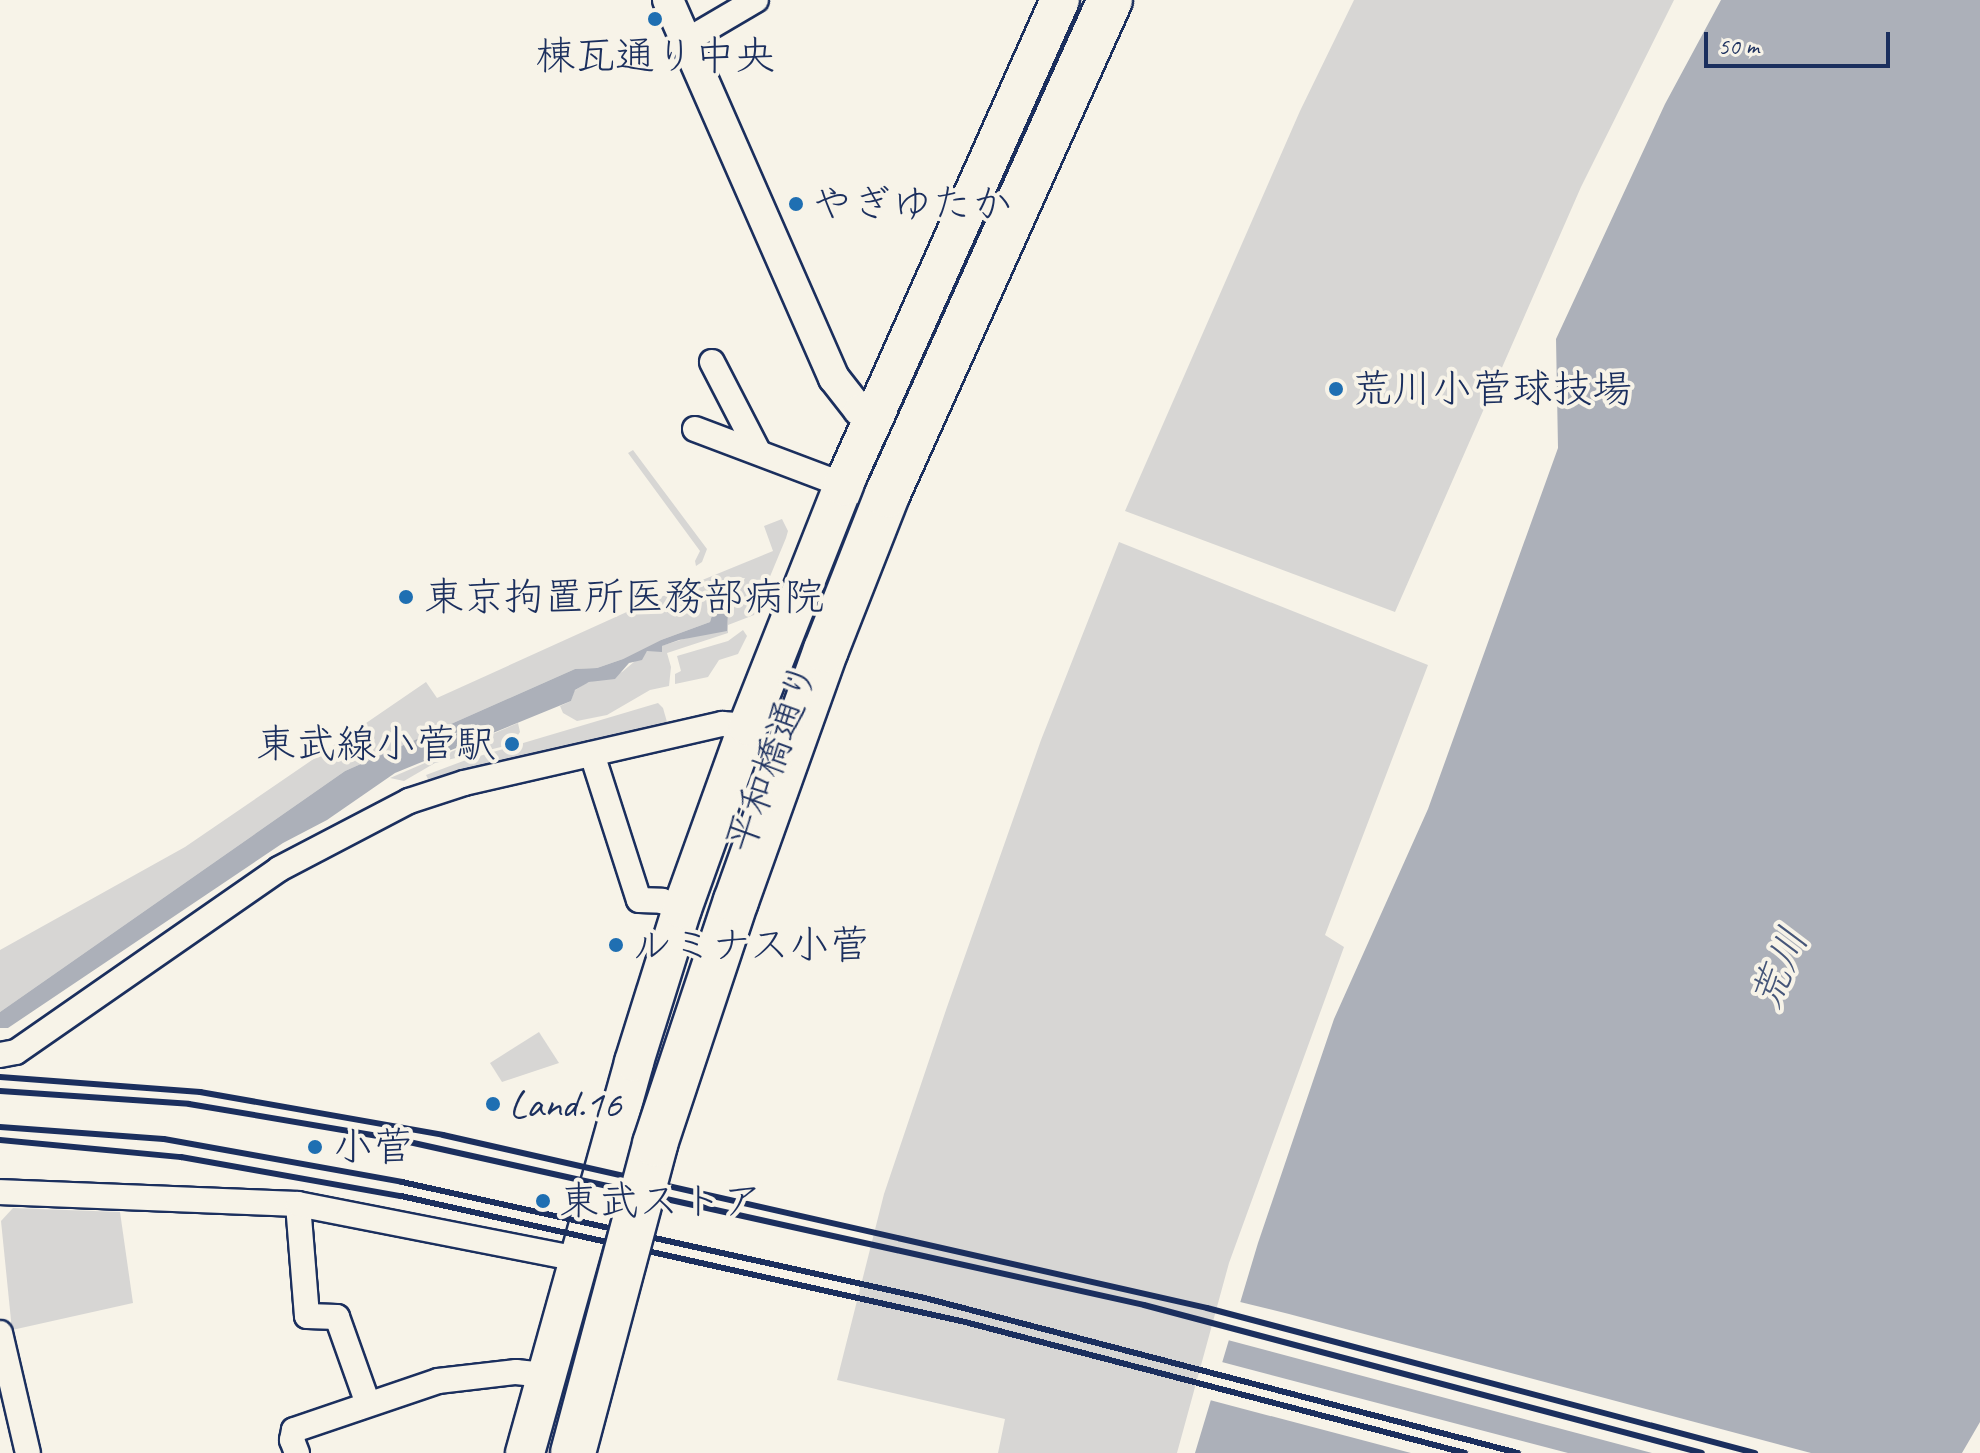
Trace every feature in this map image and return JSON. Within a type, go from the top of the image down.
[{"type":"highway","points":[[542,1453],[627,1132],[774,704],[869,464],[1077,0]]},
{"type":"highway","points":[[573,1453],[655,1144],[736,901],[826,650],[887,495],[1110,0]]},
{"type":"main road","name":"平和橋通り","points":[[525,1453],[610,1142],[682,909],[748,726],[886,425],[1060,0]]},
{"type":"main road","name":"平和橋通り","points":[[886,425],[1095,0]]},
{"type":"main road","name":"平和橋通り","points":[[559,1453],[636,1166],[686,1000],[787,713],[857,490]]},
{"type":"street","points":[[668,0],[834,378],[848,400],[886,425]]},
{"type":"street","points":[[686,41],[756,0]]},
{"type":"street","points":[[712,362],[758,451]]},
{"type":"street","points":[[695,429],[857,490]]},
{"type":"street","points":[[0,1055],[16,1052],[279,869],[346,831],[432,793],[722,724],[748,726]]},
{"type":"street","points":[[592,754],[639,900],[662,901],[682,909]]},
{"type":"street","points":[[0,1192],[298,1204],[578,1259]]},
{"type":"street","points":[[298,1204],[307,1316],[337,1317],[368,1404]]},
{"type":"street","points":[[0,1333],[28,1453]]},
{"type":"street","points":[[297,1453],[292,1440],[294,1430],[438,1381],[516,1372],[547,1375]]},
{"type":"shaded area","name":"荒川小菅球技場","points":[[1354,0],[1674,0],[1581,187],[1395,612],[1125,511],[1300,111]]},
{"type":"shaded area","points":[[633,450],[707,549],[702,562],[696,566],[700,551],[628,453]]},
{"type":"shaded area","points":[[782,519],[788,531],[786,538],[754,615],[728,625],[728,633],[667,653],[671,667],[669,686],[650,690],[607,715],[577,721],[563,713],[560,706],[571,701],[574,691],[586,683],[622,672],[647,651],[662,651],[661,646],[726,626],[728,610],[744,596],[738,591],[732,588],[713,612],[710,622],[661,640],[623,659],[597,668],[575,669],[345,771],[0,1012],[0,950],[185,847],[426,682],[437,698],[651,601],[773,551],[764,526]]},
{"type":"shaded area","points":[[1119,542],[1428,665],[1325,935],[1344,947],[1229,1263],[1177,1453],[998,1453],[1005,1419],[837,1380],[884,1194],[1041,740]]},
{"type":"shaded area","points":[[743,630],[747,636],[738,654],[719,660],[708,677],[675,684],[675,674],[681,671],[677,656],[728,641]]},
{"type":"shaded area","points":[[658,703],[667,722],[664,725],[428,779],[426,775],[466,760]]},
{"type":"shaded area","points":[[518,723],[520,732],[516,738],[501,747],[435,763],[404,781],[390,778]]},
{"type":"shaded area","points":[[539,1032],[559,1063],[502,1082],[490,1063]]},
{"type":"shaded area","points":[[13,1208],[120,1212],[133,1303],[12,1330],[1,1221]]},
{"type":"water","name":"荒川","points":[[1721,0],[1980,0],[1980,1422],[1962,1453],[1195,1453],[1258,1243],[1334,1019],[1428,809],[1558,448],[1556,339],[1665,104]]},
{"type":"water","points":[[737,585],[744,596],[728,610],[727,631],[679,640],[662,646],[662,652],[647,651],[642,660],[629,663],[615,679],[589,682],[575,690],[571,701],[395,773],[327,820],[283,843],[8,1028],[0,1028],[0,1012],[345,771],[575,669],[597,668],[623,659],[661,640],[710,622],[713,612]]},
{"type":"pier","points":[[1236,1301],[1811,1453],[1652,1453],[1224,1339]]},
{"type":"pier","points":[[1218,1361],[1568,1453],[1411,1453],[1206,1399]]},
{"type":"railway","points":[[0,1077],[200,1092],[443,1135],[1207,1308],[1755,1453]]},
{"type":"railway","points":[[0,1091],[189,1104],[391,1138],[1144,1305],[1702,1453]]},
{"type":"railway","points":[[0,1127],[164,1139],[402,1182],[925,1298],[1518,1453]]},
{"type":"railway","points":[[0,1140],[181,1157],[401,1196],[965,1322],[1465,1453]]},
{"type":"place","name":"棟瓦通り中央","points":[[655,19]]},
{"type":"place","name":"やぎゆたか","points":[[796,204]]},
{"type":"place","name":"荒川小菅球技場","points":[[1336,389]]},
{"type":"place","name":"東京拘置所医務部病院","points":[[406,597]]},
{"type":"place","name":"東武線小菅駅","points":[[512,744]]},
{"type":"place","name":"ルミナス小菅","points":[[616,945]]},
{"type":"place","name":"Land.16","points":[[493,1104]]},
{"type":"place","name":"小菅","points":[[315,1147]]},
{"type":"place","name":"東武ストア","points":[[543,1201]]}]
